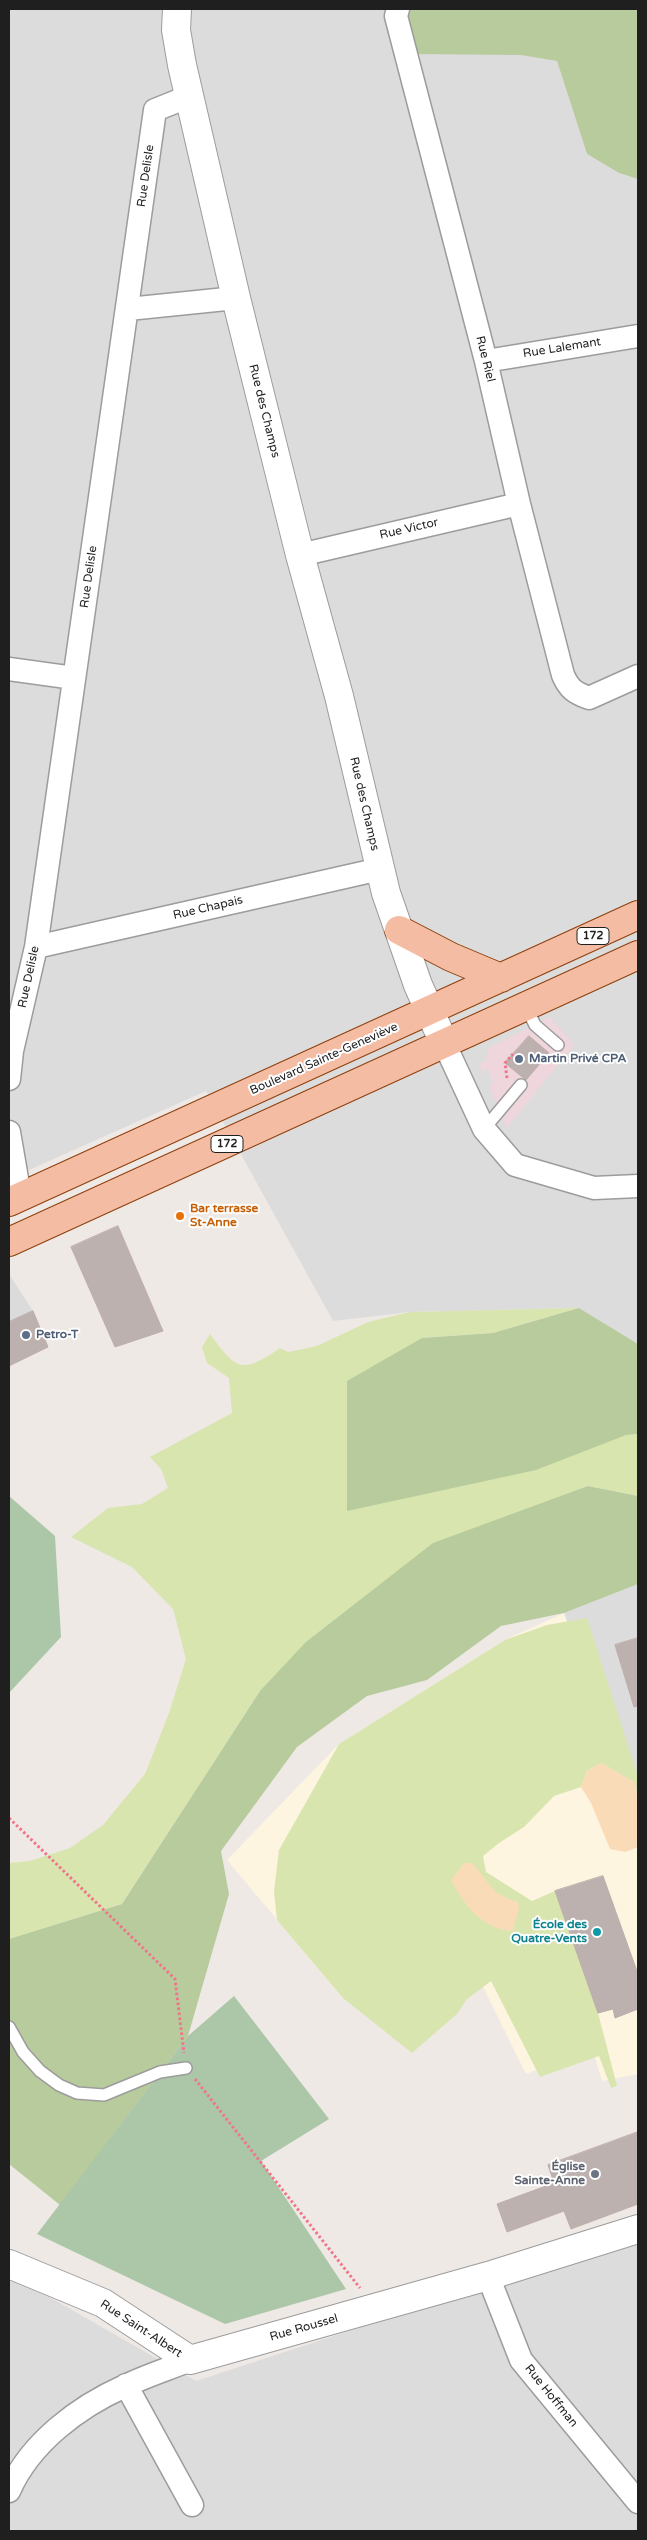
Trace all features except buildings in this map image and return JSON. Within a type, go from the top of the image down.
[{"type":"main road","name":"Boulevard Sainte-Geneviève","points":[[14,1199],[638,915]]},
{"type":"main road","points":[[399,930],[446,955],[501,978]]},
{"type":"main road","name":"172","points":[[9,1242],[445,1045],[638,955]]},
{"type":"street","name":"Rue des Champs","points":[[177,9],[176,30],[190,96],[236,298],[300,555],[339,696],[380,869],[399,930],[429,1011],[484,1128],[515,1165],[594,1188],[638,1186]]},
{"type":"street","name":"Rue Riel","points":[[394,11],[486,361],[519,504],[563,675],[568,687],[575,693],[589,698],[638,676]]},
{"type":"street","name":"Rue Delisle","points":[[9,1079],[12,1051],[36,947],[155,110],[190,96]]},
{"type":"street","points":[[128,309],[236,298]]},
{"type":"street","name":"Rue Lalemant","points":[[486,361],[638,336]]},
{"type":"street","name":"Rue Victor","points":[[300,555],[519,504]]},
{"type":"street","points":[[9,668],[74,678]]},
{"type":"street","name":"Rue Chapais","points":[[36,947],[380,869]]},
{"type":"street","points":[[9,1132],[14,1199]]},
{"type":"street","name":"Rue Roussel","points":[[9,2491],[18,2469],[49,2436],[96,2400],[126,2385],[190,2360],[488,2276],[638,2229]]},
{"type":"street","name":"Rue Saint-Albert","points":[[9,2264],[103,2302],[190,2360]]},
{"type":"street","name":"Rue Hoffman","points":[[488,2276],[521,2360],[638,2502]]},
{"type":"street","points":[[126,2385],[192,2505]]},
{"type":"lane","points":[[526,1007],[535,1024],[558,1045]]},
{"type":"lane","points":[[484,1128],[521,1085]]},
{"type":"lane","points":[[9,2027],[23,2052],[40,2072],[59,2085],[77,2093],[104,2094],[160,2072],[186,2068]]},
{"type":"path","points":[[508,1080],[505,1074],[505,1063],[513,1054]]},
{"type":"path","points":[[9,1818],[175,1979],[186,2068],[375,2308]]},
{"type":"shaded area","points":[[9,9],[401,9],[520,55],[557,61],[587,154],[619,173],[638,179],[638,1344],[579,1308],[410,1312],[333,1321],[206,1091],[9,1179]]},
{"type":"shaded area","points":[[550,1017],[574,1045],[507,1128],[489,1086],[493,1083],[488,1069],[482,1072],[480,1063],[485,1062],[488,1050],[492,1046]]},
{"type":"shaded area","points":[[9,1274],[33,1311],[9,1323]]},
{"type":"shaded area","points":[[638,1584],[638,1835],[564,1613]]},
{"type":"shaded area","points":[[564,1613],[638,1835],[638,2074],[602,2081],[592,2048],[526,2074],[447,1914],[343,1998],[227,1860],[339,1744],[505,1640]]},
{"type":"shaded area","points":[[638,2232],[638,2531],[9,2531],[9,2274],[196,2381],[511,2278]]},
{"type":"green space","points":[[401,9],[638,9],[638,179],[619,173],[587,154],[557,61],[520,55],[408,54]]},
{"type":"green space","points":[[579,1308],[493,1333],[422,1338],[626,1435],[638,1434],[638,1496],[588,1486],[260,1691],[122,1904],[9,1939],[9,1863],[30,1861],[70,1848],[103,1825],[145,1774],[169,1713],[186,1659],[173,1609],[132,1567],[71,1537],[108,1508],[142,1504],[168,1488],[161,1469],[150,1457],[232,1413],[229,1378],[207,1363],[202,1347],[210,1334],[234,1362],[248,1365],[257,1362],[280,1348],[288,1352],[317,1346],[368,1322],[410,1312]]},
{"type":"green space","points":[[579,1308],[638,1344],[638,1434],[626,1435],[536,1470],[347,1511],[347,1381],[422,1338],[493,1333]]},
{"type":"green space","points":[[588,1486],[638,1496],[638,1584],[564,1613],[501,1626],[427,1680],[367,1696],[297,1747],[221,1851],[229,1894],[188,2036],[60,2205],[9,2164],[9,1939],[122,1904],[260,1691],[306,1642],[433,1543]]},
{"type":"green space","points":[[9,1496],[55,1536],[61,1637],[9,1693]]},
{"type":"green space","points":[[587,1618],[638,1777],[638,1797],[634,1782],[601,1763],[587,1771],[581,1787],[554,1796],[524,1827],[483,1856],[486,1872],[532,1901],[555,1891],[598,2013],[617,2086],[611,2088],[599,2056],[540,2077],[491,1981],[466,2000],[458,2013],[412,2053],[343,1998],[277,1920],[274,1891],[279,1850],[339,1744],[505,1640],[547,1625]]},
{"type":"green space","points":[[234,1996],[329,2119],[261,2161],[346,2289],[225,2324],[37,2234],[188,2036]]},
{"type":"sand","points":[[601,1763],[634,1782],[638,1797],[638,1847],[625,1852],[610,1849],[591,1803],[581,1787],[587,1771]]},
{"type":"sand","points":[[464,1863],[472,1863],[502,1896],[517,1901],[519,1907],[513,1931],[502,1930],[483,1921],[462,1898],[451,1880]]},
{"type":"place","name":"Martin Privé CPA","points":[[519,1059]]},
{"type":"place","name":"Bar terrasse St-Anne","points":[[180,1216]]},
{"type":"place","name":"Petro-T","points":[[26,1335]]},
{"type":"place","name":"École des Quatre-Vents","points":[[597,1932]]},
{"type":"place","name":"Église Sainte-Anne","points":[[595,2174]]}]
